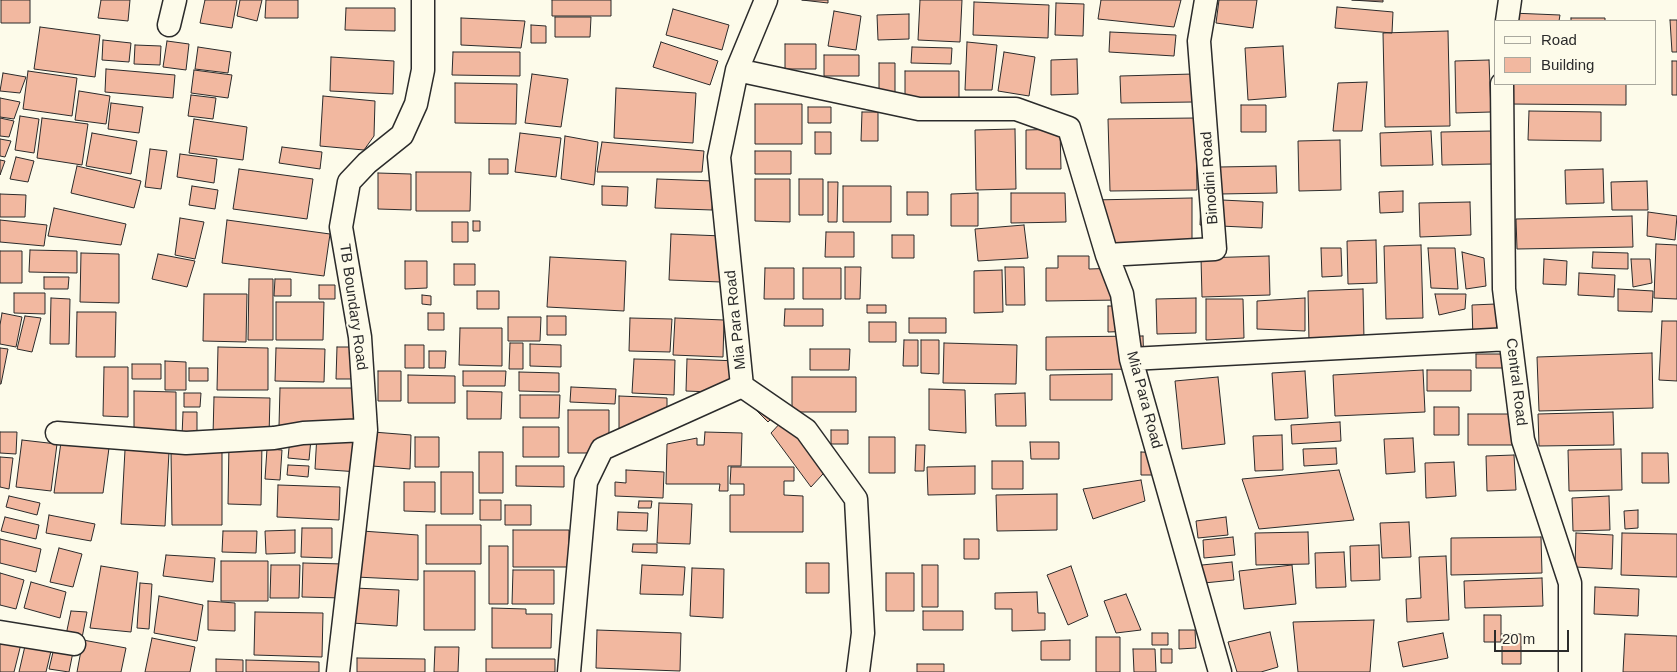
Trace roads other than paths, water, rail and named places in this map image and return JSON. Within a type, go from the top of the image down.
[{"type":"street","points":[[169,25],[175,0]]},
{"type":"street","name":"TB Boundary Road","points":[[338,672],[366,430],[360,338],[341,227],[348,182],[366,163],[402,135],[416,104],[423,70],[423,0]]},
{"type":"street","name":"Mia Para Road","points":[[569,672],[586,482],[602,449],[742,386],[719,157],[737,70],[766,0]]},
{"type":"street","name":"Binodini Road","points":[[1107,255],[1216,248],[1199,41],[1206,0]]},
{"type":"street","points":[[1507,20],[1510,0]]},
{"type":"street","name":"Mia Para Road","points":[[737,70],[919,109],[1016,110],[1069,128],[1107,255],[1122,294],[1131,359],[1220,672]]},
{"type":"street","name":"Central Road","points":[[1502,85],[1504,289],[1523,440],[1570,583],[1570,672]]},
{"type":"street","points":[[1131,359],[1510,339]]},
{"type":"street","points":[[742,386],[806,430],[856,499],[863,633],[858,672]]},
{"type":"street","points":[[57,433],[186,443],[274,438],[303,433],[366,430]]},
{"type":"street","points":[[0,632],[74,644]]}]
